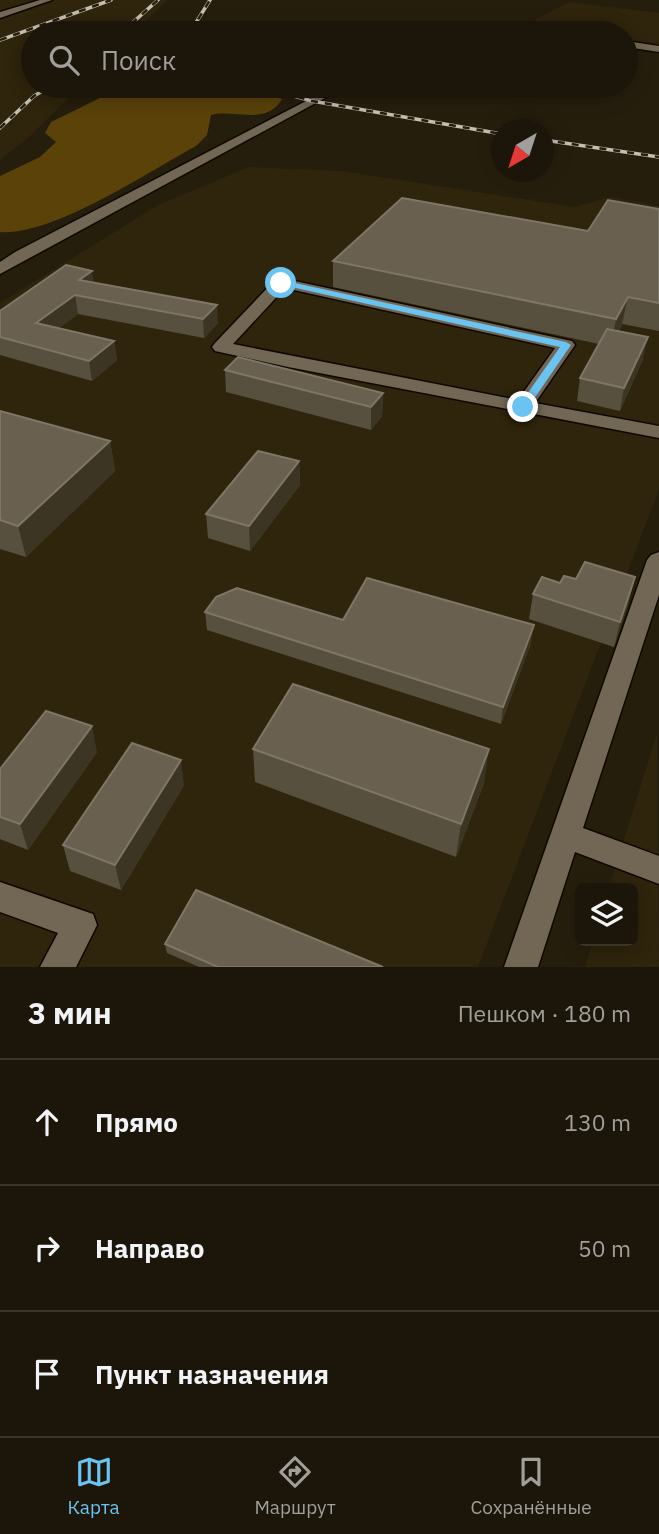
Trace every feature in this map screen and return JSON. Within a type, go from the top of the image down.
[{"type":"street","points":[[0,15],[48,0]]},
{"type":"street","points":[[638,46],[659,49]]},
{"type":"street","points":[[0,269],[20,255],[308,98]]},
{"type":"street","points":[[523,407],[566,345],[281,283],[221,347],[301,365],[523,407],[659,432]]},
{"type":"street","points":[[521,967],[651,610],[659,560]]},
{"type":"street","points":[[568,835],[659,870]]},
{"type":"street","points":[[0,897],[81,925],[57,967]]},
{"type":"shaded area","points":[[0,0],[167,0],[146,21],[21,21],[21,98],[69,98],[30,136],[0,160]]},
{"type":"shaded area","points":[[569,2],[659,13],[659,46],[638,43],[638,21],[533,21]]},
{"type":"shaded area","points":[[100,98],[282,99],[268,112],[211,115],[207,135],[196,146],[127,186],[46,224],[22,231],[0,232],[0,176],[40,157],[56,142],[45,133],[51,122]]},
{"type":"shaded area","points":[[249,167],[342,171],[575,207],[610,197],[659,206],[659,489],[478,967],[0,967],[0,303],[158,205]]},
{"type":"shaded area","points":[[657,733],[659,967],[585,967],[591,946],[638,946],[638,883],[611,883]]},
{"type":"building","points":[[402,198],[588,231],[608,200],[659,209],[659,303],[628,297],[616,319],[333,261]]},
{"type":"building","points":[[66,265],[92,271],[79,280],[217,305],[203,319],[75,295],[36,323],[114,341],[89,361],[0,337],[0,311]]},
{"type":"building","points":[[607,329],[648,337],[624,388],[580,378]]},
{"type":"building","points":[[238,357],[383,393],[371,407],[225,370]]},
{"type":"building","points":[[0,411],[110,441],[18,526],[0,520]]},
{"type":"building","points":[[258,451],[299,461],[249,526],[206,514]]},
{"type":"building","points":[[585,562],[635,577],[620,622],[533,594],[542,577],[560,583],[564,576],[576,579]]},
{"type":"building","points":[[367,578],[534,625],[503,707],[205,612],[216,597],[237,588],[343,620]]},
{"type":"building","points":[[293,684],[489,749],[461,824],[253,749]]},
{"type":"building","points":[[46,711],[92,726],[20,824],[0,817],[0,769]]},
{"type":"building","points":[[132,743],[181,760],[115,865],[63,845]]},
{"type":"building","points":[[196,890],[383,967],[218,967],[165,944]]},
{"type":"railway","points":[[53,21],[111,0]]},
{"type":"railway","points":[[134,21],[158,0]]},
{"type":"railway","points":[[197,21],[210,0]]},
{"type":"railway","points":[[0,40],[21,32]]},
{"type":"railway","points":[[0,128],[32,98]]},
{"type":"railway","points":[[301,98],[491,132]]},
{"type":"railway","points":[[554,141],[659,157]]},
{"type":"route","points":[[281,283],[566,345],[523,407]]}]
